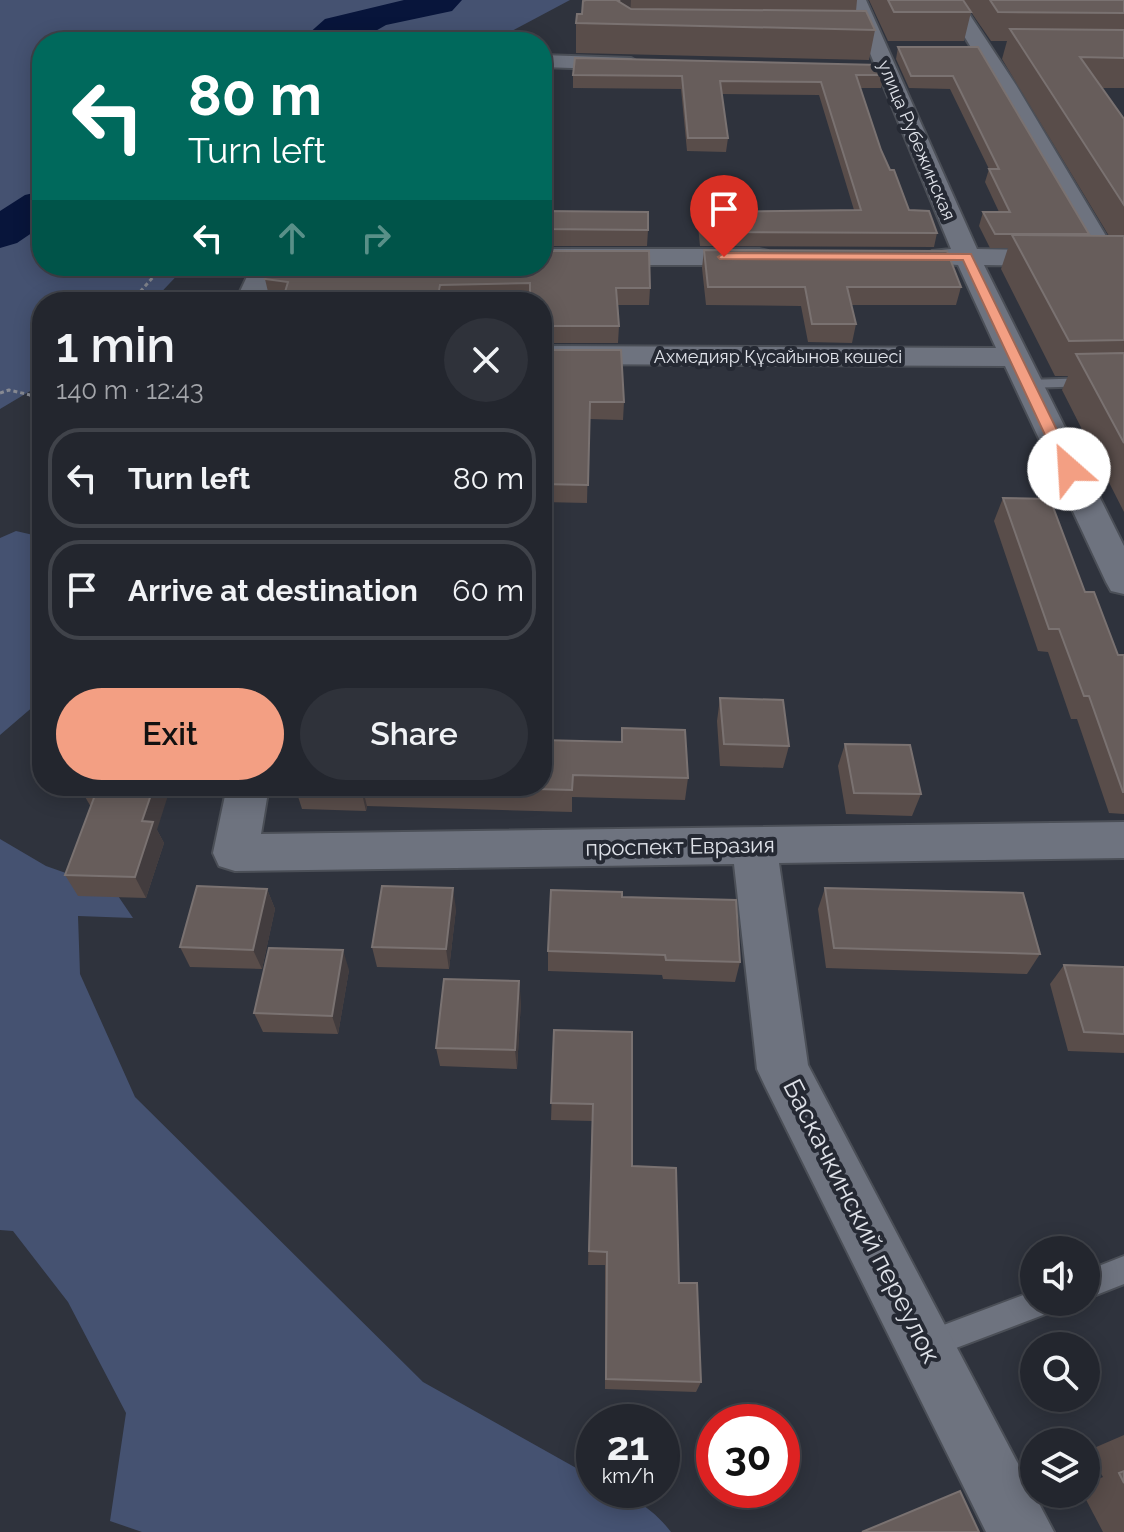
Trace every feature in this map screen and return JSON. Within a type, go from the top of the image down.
[{"type":"street","name":"улица Рубежинская","points":[[857,0],[967,257],[1124,582]]},
{"type":"street","points":[[951,0],[1115,258]]},
{"type":"street","points":[[552,61],[637,64],[630,41]]},
{"type":"street","points":[[953,51],[1014,51]]},
{"type":"street","points":[[552,257],[778,257]]},
{"type":"street","points":[[920,257],[1115,258]]},
{"type":"street","name":"Ахмедияр Құсайынов көшесі","points":[[552,355],[1014,357]]},
{"type":"street","name":"проспект Евразия","points":[[246,796],[235,853],[1124,840]]},
{"type":"street","name":"Баскачкинский переулок","points":[[754,845],[783,1069],[1021,1532]]},
{"type":"lane","points":[[1027,384],[1124,381]]},
{"type":"lane","points":[[1100,1279],[1124,1270]]},
{"type":"lane","points":[[927,1345],[1020,1310]]},
{"type":"path","points":[[140,292],[154,276]]},
{"type":"path","points":[[0,391],[32,396]]},
{"type":"shaded area","points":[[0,0],[570,0],[510,32],[32,32],[32,276],[177,276],[161,292],[32,292],[32,390],[0,409]]},
{"type":"shaded area","points":[[16,531],[32,535],[32,708],[0,735],[0,538]]},
{"type":"shaded area","points":[[0,839],[46,866],[114,890],[133,918],[78,916],[80,974],[135,1097],[423,1382],[576,1468],[576,1508],[646,1508],[671,1532],[142,1532],[110,1521],[126,1413],[68,1302],[13,1231],[0,1230]]},
{"type":"building","points":[[620,0],[631,9],[866,11],[875,30],[576,23],[577,14],[582,14],[583,1]]},
{"type":"building","points":[[888,0],[963,0],[971,12],[894,12]]},
{"type":"building","points":[[990,0],[1124,0],[1124,13],[998,12]]},
{"type":"building","points":[[1010,29],[1124,30],[1124,58],[1080,57],[1124,119],[1124,205]]},
{"type":"building","points":[[898,47],[978,47],[1089,234],[995,234],[983,212],[1010,212],[989,169],[999,169],[953,76],[911,76]]},
{"type":"building","points":[[575,58],[880,65],[884,75],[856,75],[881,150],[890,170],[894,170],[909,210],[929,211],[937,233],[701,232],[699,212],[861,210],[821,82],[720,81],[728,138],[688,138],[682,76],[573,75]]},
{"type":"building","points":[[552,211],[648,212],[648,230],[552,229]]},
{"type":"building","points":[[1012,235],[1124,236],[1124,340],[1069,341]]},
{"type":"building","points":[[704,250],[947,251],[961,287],[847,287],[856,324],[812,324],[805,287],[708,287]]},
{"type":"building","points":[[552,251],[649,251],[650,288],[616,288],[619,326],[552,326],[552,292],[530,292],[530,283],[440,285],[439,292],[285,292],[288,282],[265,279],[266,276],[552,276]]},
{"type":"building","points":[[552,350],[621,350],[624,402],[590,402],[588,485],[552,484]]},
{"type":"building","points":[[1124,353],[1124,443],[1076,354]]},
{"type":"building","points":[[1003,498],[1050,499],[1085,592],[1094,592],[1118,655],[1124,655],[1124,792],[1089,696],[1084,696],[1059,629],[1049,629]]},
{"type":"building","points":[[720,698],[783,700],[789,746],[724,744]]},
{"type":"building","points":[[622,728],[685,730],[688,778],[573,775],[572,790],[552,789],[552,740],[622,742]]},
{"type":"building","points":[[845,744],[910,745],[921,794],[854,793]]},
{"type":"building","points":[[95,796],[151,796],[142,821],[153,822],[135,877],[65,875]]},
{"type":"building","points":[[197,886],[267,889],[253,950],[180,947]]},
{"type":"building","points":[[382,886],[453,888],[446,949],[372,947]]},
{"type":"building","points":[[825,888],[1023,893],[1040,954],[834,948]]},
{"type":"building","points":[[551,890],[622,892],[622,897],[736,900],[740,962],[666,960],[665,955],[548,951]]},
{"type":"building","points":[[269,948],[343,950],[332,1016],[254,1013]]},
{"type":"building","points":[[1064,965],[1124,967],[1124,1034],[1084,1032]]},
{"type":"building","points":[[444,979],[519,981],[515,1050],[436,1048]]},
{"type":"building","points":[[554,1030],[632,1032],[632,1166],[676,1168],[679,1283],[697,1283],[701,1382],[606,1379],[607,1252],[589,1251],[593,1104],[551,1103]]},
{"type":"building","points":[[960,1491],[979,1532],[862,1532]]},
{"type":"waterway","points":[[330,32],[338,27],[359,25],[375,16],[440,4],[444,0]]},
{"type":"waterway","points":[[0,233],[32,212]]},
{"type":"route","points":[[724,257],[967,257],[1069,469]]}]
